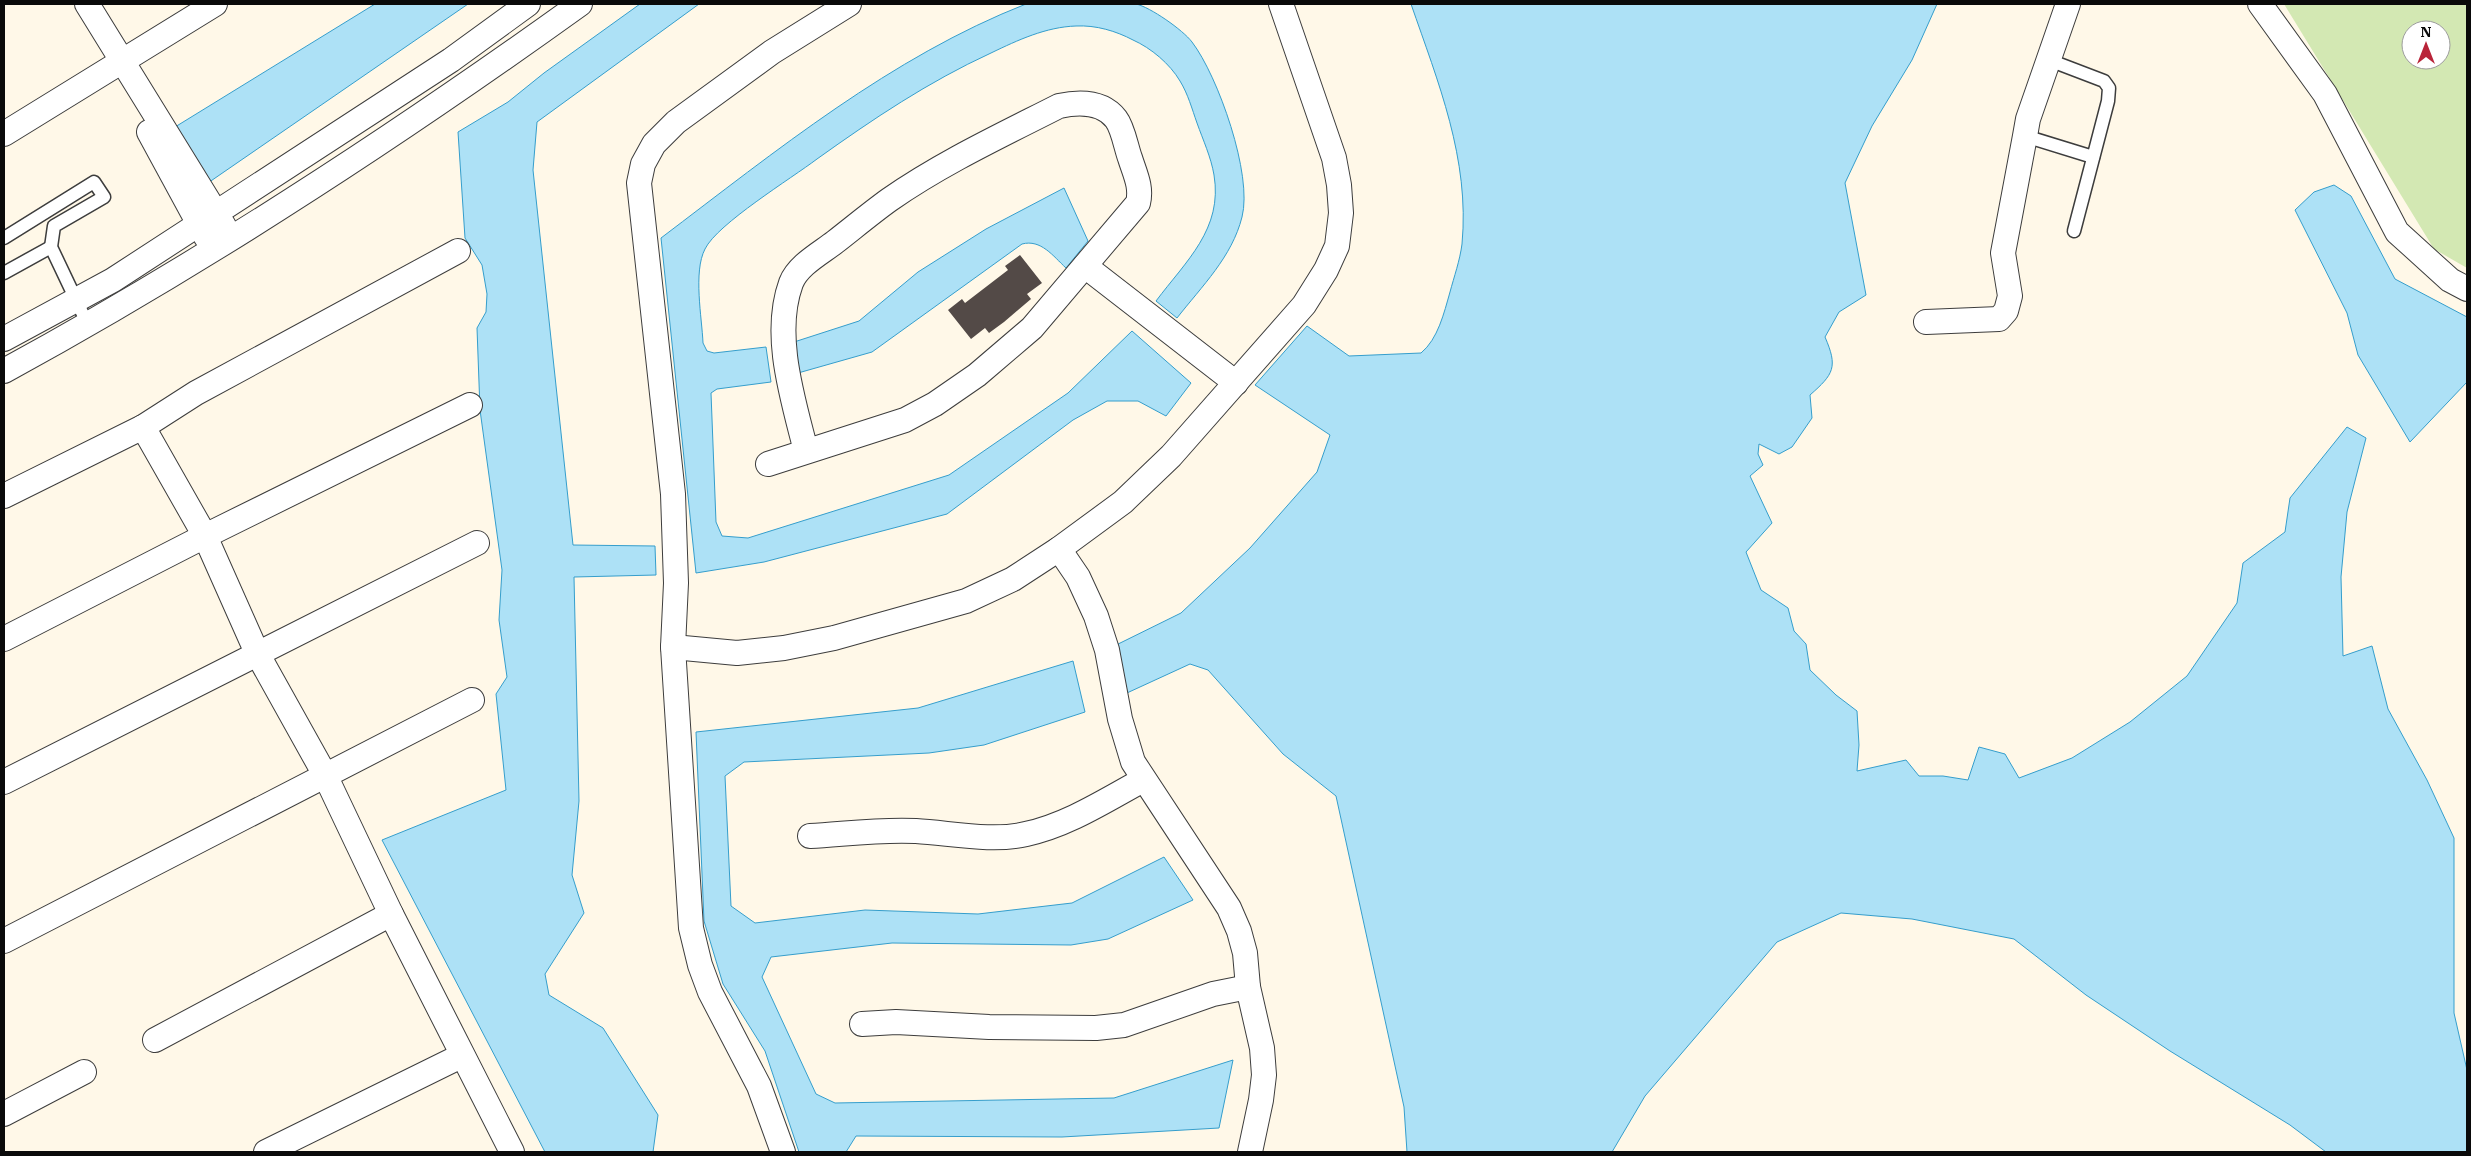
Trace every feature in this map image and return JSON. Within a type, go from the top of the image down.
[{"type":"street","points":[[87,4],[116,66],[159,148],[208,218],[222,245]]},
{"type":"street","points":[[4,134],[215,4]]},
{"type":"street","points":[[4,339],[113,280],[451,60],[528,4]]},
{"type":"street","points":[[4,371],[88,325],[222,245],[464,87],[580,4]]},
{"type":"street","points":[[783,1152],[759,1086],[710,992],[700,965],[691,928],[673,647],[676,583],[673,494],[639,184],[643,164],[654,144],[676,122],[772,52],[849,4]]},
{"type":"street","points":[[673,647],[737,653],[784,648],[834,638],[966,601],[1013,579],[1059,549],[1123,502],[1171,456],[1304,305],[1326,270],[1337,246],[1341,213],[1339,185],[1334,158],[1281,4]]},
{"type":"street","points":[[1926,322],[1999,319],[2006,311],[2010,296],[2003,253],[2028,119],[2068,4]]},
{"type":"street","points":[[2260,4],[2325,94],[2398,232],[2450,280],[2467,289]]},
{"type":"street","points":[[768,464],[905,420],[935,404],[977,375],[1020,339],[1130,215],[1138,203],[1140,193],[1116,119],[1103,109],[1090,103],[1075,102],[1059,106],[954,160],[890,199],[804,266],[792,280],[788,293],[784,339],[788,377],[806,451]]},
{"type":"street","points":[[4,496],[143,427],[196,393],[458,251]]},
{"type":"street","points":[[1085,266],[1236,383]]},
{"type":"street","points":[[4,639],[205,536],[470,405]]},
{"type":"street","points":[[143,427],[205,536],[257,653],[325,775],[390,914],[461,1056],[512,1152]]},
{"type":"street","points":[[4,782],[477,543]]},
{"type":"street","points":[[1059,549],[1078,577],[1096,616],[1107,650],[1120,719],[1133,762],[1143,780],[1229,908],[1239,932],[1245,953],[1248,987],[1262,1048],[1264,1075],[1250,1152]]},
{"type":"street","points":[[4,941],[472,700]]},
{"type":"street","points":[[810,836],[914,831],[996,836],[1025,835],[1050,828],[1072,818],[1143,780]]},
{"type":"street","points":[[155,1040],[390,914]]},
{"type":"street","points":[[862,1024],[896,1022],[990,1027],[1105,1027],[1124,1025],[1213,994],[1248,987]]},
{"type":"street","points":[[266,1152],[461,1056]]},
{"type":"street","points":[[4,1114],[84,1072]]},
{"type":"lane","points":[[2049,60],[2104,80],[2109,88],[2108,101],[2074,231]]},
{"type":"lane","points":[[2025,136],[2094,157]]},
{"type":"lane","points":[[4,238],[94,182],[104,197],[54,226],[51,247],[78,300],[88,325]]},
{"type":"lane","points":[[4,273],[51,247]]},
{"type":"green space","points":[[2284,4],[2467,4],[2467,268],[2434,249]]},
{"type":"water","points":[[375,4],[468,4],[205,185],[175,127]]},
{"type":"water","points":[[640,4],[699,4],[537,122],[533,170],[573,545],[655,546],[656,575],[574,577],[579,801],[572,875],[584,913],[545,974],[549,995],[603,1028],[658,1115],[653,1152],[545,1152],[382,840],[506,790],[496,694],[507,677],[499,620],[502,570],[480,410],[477,328],[486,312],[487,294],[482,265],[465,238],[458,132],[508,102],[544,73]]},
{"type":"water","points":[[1026,4],[1136,4],[1166,20],[1192,42],[1202,58],[1222,101],[1238,152],[1242,177],[1244,199],[1242,217],[1224,258],[1177,318],[1156,301],[1190,258],[1208,228],[1213,212],[1215,194],[1214,175],[1183,86],[1165,63],[1140,43],[1106,29],[1083,26],[1065,27],[1032,35],[1011,43],[945,76],[859,130],[756,202],[724,227],[705,249],[699,270],[703,343],[707,351],[714,353],[766,347],[771,382],[717,389],[711,393],[716,522],[722,536],[748,538],[949,475],[1068,393],[1132,331],[1191,383],[1166,416],[1138,401],[1107,401],[1073,420],[947,514],[764,562],[696,573],[661,238],[791,140],[882,78],[976,26]]},
{"type":"water","points":[[1411,4],[1937,4],[1912,60],[1872,126],[1845,183],[1866,295],[1839,312],[1825,337],[1832,356],[1832,363],[1829,375],[1810,395],[1812,418],[1792,447],[1779,454],[1759,444],[1758,454],[1763,465],[1750,476],[1772,523],[1746,552],[1761,590],[1788,608],[1794,631],[1806,644],[1810,670],[1836,695],[1857,711],[1859,745],[1857,771],[1906,760],[1919,776],[1943,776],[1968,780],[1979,747],[2005,754],[2019,778],[2072,758],[2130,722],[2187,676],[2237,603],[2243,563],[2285,532],[2290,498],[2347,427],[2366,438],[2347,512],[2341,577],[2343,656],[2372,646],[2388,709],[2427,780],[2454,838],[2454,1013],[2467,1070],[2467,1152],[2326,1152],[2290,1125],[2170,1051],[2086,995],[2014,939],[1912,919],[1841,913],[1777,942],[1645,1096],[1612,1152],[1407,1152],[1404,1107],[1336,796],[1283,754],[1208,670],[1190,664],[1116,698],[1108,649],[1181,613],[1250,548],[1317,472],[1330,435],[1255,385],[1307,326],[1349,356],[1421,353],[1432,341],[1440,325],[1462,244],[1463,212],[1461,182],[1450,121]]},
{"type":"water","points":[[2334,185],[2351,196],[2395,279],[2467,317],[2467,382],[2410,442],[2358,355],[2347,313],[2295,210],[2314,192]]},
{"type":"water","points":[[1064,188],[1088,241],[1066,268],[1041,246],[1029,243],[1022,244],[872,352],[798,373],[794,342],[859,321],[918,272],[986,229]]},
{"type":"water","points":[[1073,661],[1085,712],[984,745],[929,753],[744,762],[725,776],[731,906],[755,923],[865,910],[978,914],[1072,903],[1164,857],[1193,900],[1108,939],[1071,945],[892,943],[771,957],[762,977],[816,1094],[835,1103],[1114,1098],[1233,1060],[1219,1128],[1062,1137],[856,1136],[846,1152],[799,1152],[765,1051],[723,984],[704,921],[696,732],[918,708]]},
{"type":"building","points":[[1020,255],[1042,283],[1027,294],[1031,299],[1004,322],[989,333],[985,328],[971,339],[948,310],[962,299],[965,303],[1008,270],[1005,266]]}]
